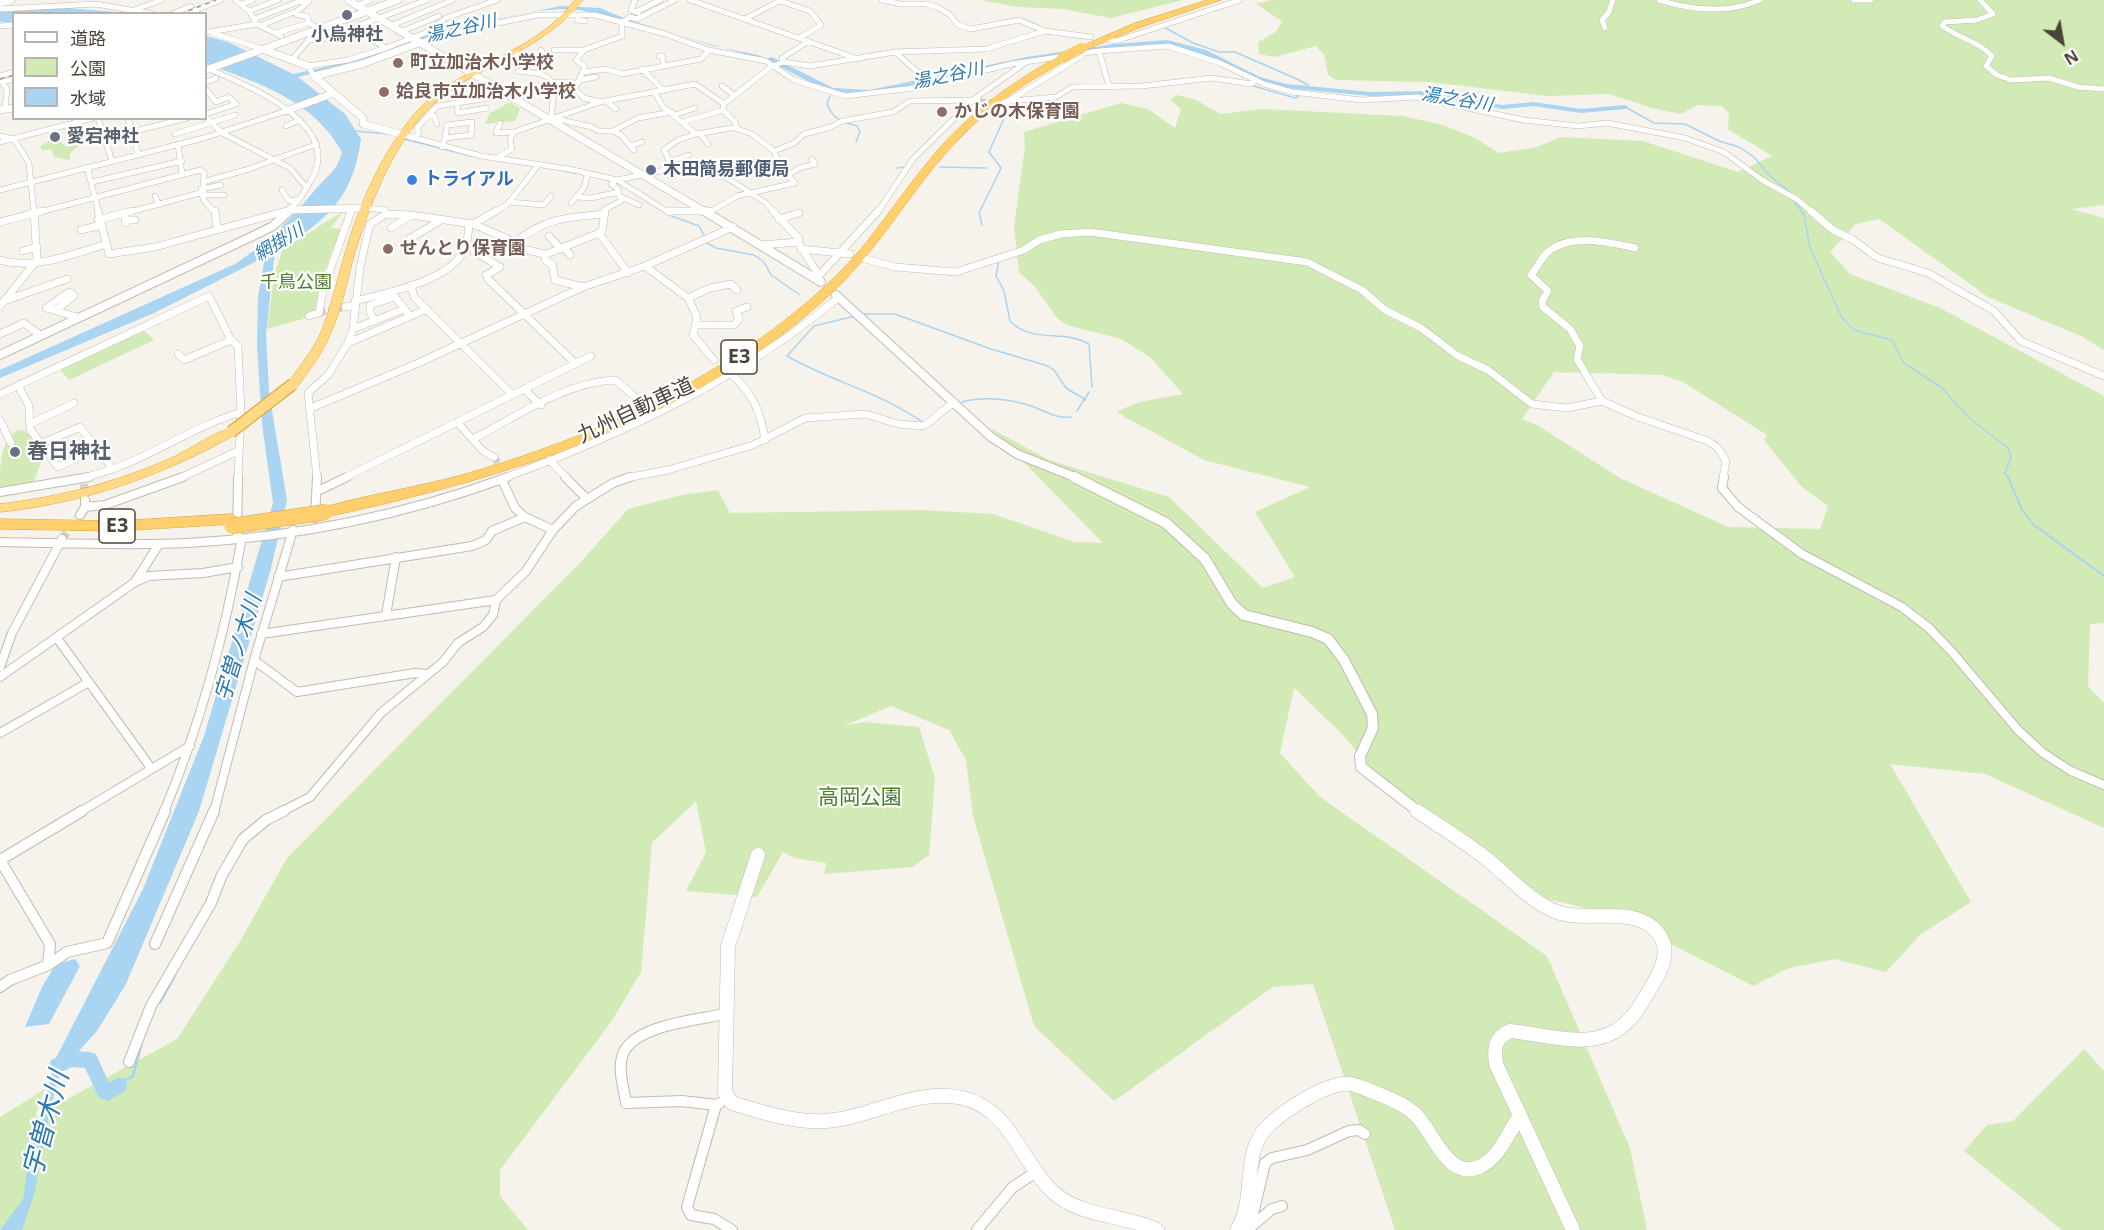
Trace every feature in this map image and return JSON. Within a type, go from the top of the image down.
[{"type":"highway","name":"九州自動車道","points":[[1080,50],[1134,23],[1206,0]]},
{"type":"highway","name":"九州自動車道","points":[[0,531],[113,533],[237,530],[460,480],[552,449],[638,413],[717,371],[788,323],[837,281],[875,240],[918,181],[963,129],[1000,96],[1057,58],[1138,25],[1216,0]]},
{"type":"highway","points":[[471,74],[516,53],[542,36],[570,7]]},
{"type":"highway","points":[[0,508],[47,502],[123,482],[172,463],[260,412],[309,364],[327,334],[349,256],[356,208],[414,118],[471,74],[527,42],[570,7]]},
{"type":"highway","points":[[0,502],[64,493],[132,474],[174,457],[229,430]]},
{"type":"highway","name":"九州自動車道","points":[[0,524],[237,530]]},
{"type":"street","points":[[0,3],[10,0]]},
{"type":"street","points":[[60,0],[71,6],[98,0]]},
{"type":"street","points":[[124,8],[148,0]]},
{"type":"street","points":[[134,10],[162,0]]},
{"type":"street","points":[[177,12],[207,0]]},
{"type":"street","points":[[191,12],[221,0]]},
{"type":"street","points":[[236,0],[258,23],[279,35],[309,23]]},
{"type":"street","points":[[242,4],[253,0]]},
{"type":"street","points":[[249,11],[278,0]]},
{"type":"street","points":[[258,23],[298,2],[309,0]]},
{"type":"street","points":[[207,31],[258,23],[296,12],[309,0]]},
{"type":"street","points":[[348,0],[507,95],[554,119],[818,279]]},
{"type":"street","points":[[356,6],[371,0]]},
{"type":"street","points":[[207,69],[398,0]]},
{"type":"street","points":[[308,40],[323,39],[427,0]]},
{"type":"street","points":[[390,26],[452,0]]},
{"type":"street","points":[[311,72],[373,60],[415,41],[446,18],[462,10],[497,0]]},
{"type":"street","points":[[635,0],[631,10],[644,16]]},
{"type":"street","points":[[636,12],[660,0]]},
{"type":"street","points":[[622,22],[630,17],[637,19],[644,16],[672,0]]},
{"type":"street","points":[[690,0],[859,59]]},
{"type":"street","points":[[745,19],[781,0],[810,11],[821,25],[800,38]]},
{"type":"street","points":[[882,0],[900,4],[926,4],[939,8],[950,15],[958,25],[971,29],[1019,20],[1045,31],[1091,37]]},
{"type":"street","points":[[311,72],[386,48],[570,7],[709,50],[766,61],[794,80],[842,96],[882,93],[1080,50],[1099,51],[1240,0]]},
{"type":"street","points":[[1605,28],[1602,20],[1609,12],[1613,0]]},
{"type":"street","points":[[1659,0],[1682,6],[1732,8],[1749,6],[1760,0]]},
{"type":"street","points":[[1853,0],[1871,0]]},
{"type":"street","points":[[1980,0],[1993,14],[1977,20],[1945,22],[1942,26],[1954,34],[1981,44],[1992,56],[1986,66],[1990,71],[2011,80],[2049,78],[2078,87],[2104,88]]},
{"type":"street","points":[[476,2],[482,5]]},
{"type":"street","points":[[0,9],[96,4],[144,12]]},
{"type":"street","points":[[429,10],[446,18]]},
{"type":"street","points":[[296,12],[297,15],[307,16],[309,23],[317,30]]},
{"type":"street","points":[[577,20],[598,15]]},
{"type":"street","points":[[400,32],[440,16]]},
{"type":"street","points":[[554,51],[584,50],[622,36],[622,22]]},
{"type":"street","points":[[354,28],[386,48]]},
{"type":"street","points":[[292,60],[317,30]]},
{"type":"street","points":[[207,31],[292,60],[311,72],[331,94],[363,118],[363,124],[442,147],[486,154],[496,159],[614,182],[661,171],[669,162],[690,155]]},
{"type":"street","points":[[683,122],[724,107],[735,95],[773,66],[782,63],[810,66],[895,52],[986,49],[1045,31]]},
{"type":"street","points":[[450,44],[451,32]]},
{"type":"street","points":[[591,40],[597,46]]},
{"type":"street","points":[[1109,40],[1118,45],[1158,46],[1184,50],[1281,90],[1366,100],[1417,97],[1523,120],[1578,126],[1616,123],[1700,143],[1727,154],[1767,183],[1798,200],[1833,230],[1852,239],[1878,258],[1925,272],[1985,305],[2016,337],[2028,345],[2104,376]]},
{"type":"street","points":[[782,63],[785,55],[809,41]]},
{"type":"street","points":[[534,74],[543,54],[541,50]]},
{"type":"street","points":[[584,50],[576,60],[585,67],[578,82],[577,93],[584,98],[603,101],[616,109]]},
{"type":"street","points":[[584,72],[606,69],[622,74],[664,66],[682,66],[701,59],[709,50]]},
{"type":"street","points":[[1080,50],[1003,102],[1045,96],[1056,97],[1072,87],[1142,86],[1212,78],[1251,84],[1256,80]]},
{"type":"street","points":[[1099,51],[1109,86]]},
{"type":"street","points":[[895,52],[908,68],[928,82]]},
{"type":"street","points":[[516,53],[520,55],[519,60],[540,59]]},
{"type":"street","points":[[675,53],[682,66]]},
{"type":"street","points":[[659,56],[664,66]]},
{"type":"street","points":[[818,279],[878,211],[914,159],[978,100],[1028,62]]},
{"type":"street","points":[[0,355],[273,226],[292,209],[306,187],[320,155],[317,144],[308,130],[289,110],[235,79],[207,69]]},
{"type":"street","points":[[642,69],[664,91]]},
{"type":"street","points":[[518,71],[546,76],[554,90],[554,119]]},
{"type":"street","points":[[405,135],[419,133],[417,128],[437,106],[507,95],[551,83],[578,82],[596,77]]},
{"type":"street","points":[[207,82],[216,78]]},
{"type":"street","points":[[6,109],[3,96],[7,89],[2,82],[12,80]]},
{"type":"street","points":[[500,123],[496,133],[514,132],[575,114],[603,101],[695,84],[724,107],[737,127],[752,134],[774,151],[781,168],[790,174],[795,183],[730,198],[729,202],[707,213],[671,213],[614,182],[536,167],[509,165]]},
{"type":"street","points":[[722,86],[735,95]]},
{"type":"street","points":[[207,90],[216,102],[229,98],[234,104],[243,107]]},
{"type":"street","points":[[655,93],[663,107],[708,144]]},
{"type":"street","points":[[0,190],[222,133],[331,94]]},
{"type":"street","points":[[774,151],[794,142],[804,134],[831,127],[839,122],[893,111],[910,101],[920,99],[978,100]]},
{"type":"street","points":[[457,103],[458,112],[487,108]]},
{"type":"street","points":[[207,116],[234,104]]},
{"type":"street","points":[[613,131],[619,125],[636,117],[673,114],[695,108]]},
{"type":"street","points":[[175,134],[236,115]]},
{"type":"street","points":[[427,116],[434,116],[437,124]]},
{"type":"street","points":[[649,116],[654,124]]},
{"type":"street","points":[[207,117],[222,133],[277,160],[298,176],[306,187]]},
{"type":"street","points":[[554,119],[598,131],[613,131],[621,135],[632,148],[642,142]]},
{"type":"street","points":[[0,142],[60,122],[78,120]]},
{"type":"street","points":[[96,120],[112,161]]},
{"type":"street","points":[[129,120],[138,154]]},
{"type":"street","points":[[103,139],[179,120]]},
{"type":"street","points":[[286,126],[299,120]]},
{"type":"street","points":[[442,147],[447,125],[472,122],[471,135],[445,138]]},
{"type":"street","points":[[678,173],[669,162],[664,150],[668,146],[698,134],[737,127]]},
{"type":"street","points":[[299,134],[308,130]]},
{"type":"street","points":[[496,159],[512,149],[510,139],[514,132]]},
{"type":"street","points":[[0,136],[12,139],[29,163],[37,248],[36,260],[2,304]]},
{"type":"street","points":[[178,144],[182,174]]},
{"type":"street","points":[[125,219],[159,205],[184,199],[202,188],[249,172],[317,144]]},
{"type":"street","points":[[790,174],[800,168],[815,164],[812,159]]},
{"type":"street","points":[[92,182],[182,161]]},
{"type":"street","points":[[87,167],[109,254],[154,247],[292,209],[356,208],[385,210],[386,214]]},
{"type":"street","points":[[345,307],[411,285],[453,265],[467,247],[471,225],[509,202],[536,167]]},
{"type":"street","points":[[736,168],[718,172],[747,193],[766,203],[799,239],[801,249],[818,279]]},
{"type":"street","points":[[790,174],[820,168]]},
{"type":"street","points":[[0,222],[182,174],[203,171],[202,188],[205,204],[215,210],[217,228]]},
{"type":"street","points":[[571,203],[578,197],[587,177]]},
{"type":"street","points":[[313,528],[314,503],[318,491],[308,393],[328,375],[348,343],[353,329],[355,303],[370,224],[386,214],[411,215],[471,225],[515,242],[519,248],[544,255],[602,231],[605,209],[621,201],[614,182]]},
{"type":"street","points":[[193,185],[224,195]]},
{"type":"street","points":[[202,188],[221,185]]},
{"type":"street","points":[[282,190],[289,201],[297,200]]},
{"type":"street","points":[[578,197],[591,201],[620,194],[639,205]]},
{"type":"street","points":[[155,196],[159,205]]},
{"type":"street","points":[[509,202],[544,205],[551,196]]},
{"type":"street","points":[[309,316],[319,314],[323,290],[356,208]]},
{"type":"street","points":[[515,242],[536,226],[551,220],[605,213]]},
{"type":"street","points":[[779,219],[799,213]]},
{"type":"street","points":[[392,228],[411,215]]},
{"type":"street","points":[[81,230],[100,222],[135,219]]},
{"type":"street","points":[[409,239],[441,220]]},
{"type":"street","points":[[310,408],[462,343],[584,287],[628,273],[733,228]]},
{"type":"street","points":[[864,259],[895,267],[930,268],[956,272],[1024,250],[1039,240],[1072,232],[1133,236],[1291,258],[1321,268],[1362,290],[1385,310],[1421,328],[1458,357],[1488,370],[1532,404],[1567,408],[1602,401],[1638,417],[1695,435],[1718,448],[1726,460],[1722,488],[1733,503],[1815,562],[1902,607],[1938,638],[2002,716],[2029,741],[2079,775],[2104,785]]},
{"type":"street","points":[[599,233],[628,273]]},
{"type":"street","points":[[549,236],[570,255]]},
{"type":"street","points":[[545,245],[554,242]]},
{"type":"street","points":[[762,245],[798,242]]},
{"type":"street","points":[[1602,401],[1577,359],[1580,346],[1570,329],[1543,307],[1542,300],[1548,291],[1532,275],[1548,251],[1565,243],[1615,243],[1635,249]]},
{"type":"street","points":[[0,260],[11,263],[36,260],[45,262],[107,244]]},
{"type":"street","points":[[467,247],[500,267],[486,275],[576,364]]},
{"type":"street","points":[[23,251],[37,248]]},
{"type":"street","points":[[801,249],[850,254]]},
{"type":"street","points":[[544,255],[546,261],[552,264],[555,280],[584,287]]},
{"type":"street","points":[[645,266],[682,291],[688,298],[697,317],[693,335],[714,360]]},
{"type":"street","points":[[2,304],[25,299],[67,279]]},
{"type":"street","points":[[411,285],[414,297],[512,394]]},
{"type":"street","points":[[688,298],[710,288],[731,285],[737,290]]},
{"type":"street","points":[[0,394],[209,296],[231,340],[238,346],[240,355],[241,412],[237,530],[242,542],[238,567],[217,656],[190,746],[162,824],[107,943],[68,952],[48,966],[10,980],[0,987]]},
{"type":"street","points":[[0,542],[159,544],[237,530],[291,531],[313,528],[416,506],[504,477],[651,418],[731,375],[799,332],[837,296],[991,437],[1017,454],[1074,477],[1166,523],[1205,560],[1232,604],[1244,615],[1312,632],[1328,639],[1344,660],[1372,714],[1373,728],[1360,756],[1361,767],[1402,801],[1479,853],[1542,904],[1576,917],[1624,918],[1650,925],[1656,930],[1664,950],[1664,964],[1635,1014],[1621,1030],[1615,1034],[1581,1041],[1510,1031],[1500,1035],[1496,1041],[1494,1050],[1496,1064],[1550,1176],[1573,1230]]},
{"type":"street","points":[[375,321],[370,313],[370,305],[395,297],[410,316]]},
{"type":"street","points":[[695,325],[734,325],[739,319],[736,311],[747,307]]},
{"type":"street","points":[[353,329],[404,309]]},
{"type":"street","points":[[348,343],[427,309]]},
{"type":"street","points":[[56,310],[77,317]]},
{"type":"street","points":[[0,334],[24,323],[40,335]]},
{"type":"street","points":[[178,354],[184,360],[231,340]]},
{"type":"street","points":[[318,491],[591,356]]},
{"type":"street","points":[[731,375],[747,387],[755,399],[765,440]]},
{"type":"street","points":[[473,439],[592,382],[614,380],[621,383],[633,395]]},
{"type":"street","points":[[18,385],[29,406],[30,429],[45,442],[50,456],[58,467],[97,448]]},
{"type":"street","points":[[524,389],[541,405]]},
{"type":"street","points":[[129,1062],[151,1006],[211,903],[222,875],[243,839],[266,820],[310,797],[381,713],[429,674],[458,644],[483,627],[493,615],[496,600],[526,571],[553,530],[586,498],[632,476],[668,470],[765,440],[805,418],[831,414],[866,414],[898,424],[927,425],[947,405],[954,402]]},
{"type":"street","points":[[30,424],[74,403]]},
{"type":"street","points":[[0,492],[84,481],[138,461],[221,418],[241,412]]},
{"type":"street","points":[[0,420],[11,443]]},
{"type":"street","points":[[457,422],[483,451],[493,454],[494,457]]},
{"type":"street","points":[[45,442],[80,427],[110,465],[110,470]]},
{"type":"street","points":[[80,515],[85,503],[105,505],[179,479],[238,451]]},
{"type":"street","points":[[549,460],[586,498]]},
{"type":"street","points":[[504,477],[516,508],[525,517],[553,530]]},
{"type":"street","points":[[278,577],[472,546],[486,540],[492,531],[525,517]]},
{"type":"street","points":[[155,944],[211,822],[291,531]]},
{"type":"street","points":[[0,667],[12,633],[60,542]]},
{"type":"street","points":[[135,582],[159,544]]},
{"type":"street","points":[[386,615],[396,557]]},
{"type":"street","points":[[0,677],[135,582],[149,576],[203,573],[238,567]]},
{"type":"street","points":[[261,634],[496,600]]},
{"type":"street","points":[[0,634],[12,633]]},
{"type":"street","points":[[57,638],[151,768]]},
{"type":"street","points":[[254,660],[297,692],[415,673],[429,674]]},
{"type":"street","points":[[0,733],[89,682]]},
{"type":"street","points":[[48,966],[51,944],[0,860],[190,746]]},
{"type":"street","points":[[732,1230],[731,1227],[714,1220],[691,1215],[687,1207],[722,1102],[728,946],[759,855]]},
{"type":"street","points":[[725,1014],[640,1033],[626,1046],[622,1057],[626,1103],[650,1104],[684,1100],[722,1102],[798,1119],[825,1121],[857,1115],[908,1098],[964,1098],[993,1114],[1004,1124],[1053,1192],[1080,1208],[1150,1226],[1157,1230]]},
{"type":"street","points":[[1242,1227],[1249,1208],[1252,1174],[1260,1134],[1291,1110],[1330,1086],[1348,1083],[1401,1103],[1418,1117],[1442,1152],[1456,1167],[1473,1169],[1485,1163],[1496,1152],[1520,1116]]},
{"type":"street","points":[[1242,1227],[1252,1218],[1264,1163],[1272,1158],[1307,1150],[1349,1131],[1359,1130],[1365,1134]]},
{"type":"street","points":[[977,1230],[1012,1188],[1037,1171]]},
{"type":"street","points":[[1242,1227],[1282,1206]]},
{"type":"green space","points":[[980,0],[1183,0],[1111,18],[1063,9],[1018,7]]},
{"type":"green space","name":"高岡公園","points":[[1271,0],[2104,0],[2104,205],[2071,209],[2104,218],[2104,350],[2083,337],[1988,297],[1879,219],[1856,224],[1830,252],[1850,274],[1940,308],[2104,396],[2104,623],[2090,624],[2088,686],[2104,703],[2104,828],[1985,774],[1890,764],[1971,902],[1920,935],[1886,972],[1835,959],[1789,968],[1753,986],[1612,914],[1547,899],[1375,773],[1341,733],[1294,688],[1280,753],[1320,797],[1547,956],[1630,1148],[1647,1230],[1395,1230],[1313,984],[1273,987],[1114,1101],[1034,1026],[973,816],[966,760],[949,730],[891,706],[843,726],[864,722],[919,727],[935,778],[929,855],[912,867],[824,874],[826,863],[794,858],[783,852],[757,897],[686,891],[706,852],[696,801],[652,843],[641,972],[611,1022],[500,1170],[500,1196],[528,1230],[0,1230],[0,1117],[45,1089],[35,1117],[177,1039],[239,943],[287,858],[580,563],[628,509],[682,495],[718,490],[730,513],[921,510],[993,514],[1075,542],[1103,543],[990,428],[1049,460],[1169,497],[1263,588],[1295,577],[1255,512],[1310,487],[1204,460],[1125,417],[1117,411],[1140,402],[1183,394],[1150,357],[1121,339],[1067,325],[1057,318],[1036,288],[1019,272],[1014,227],[1025,146],[1024,132],[1121,103],[1148,109],[1175,128],[1181,109],[1170,100],[1177,95],[1196,100],[1221,114],[1263,109],[1403,116],[1443,125],[1473,137],[1499,153],[1537,147],[1561,137],[1643,141],[1738,172],[1772,156],[1728,129],[1729,114],[1722,106],[1698,105],[1681,114],[1652,108],[1609,94],[1547,96],[1430,82],[1336,80],[1328,75],[1324,55],[1316,46],[1275,57],[1259,54],[1258,42],[1276,32],[1282,21],[1256,4]],"holes":[[[1554,372],[1662,375],[1683,382],[1767,435],[1764,440],[1801,486],[1828,506],[1820,529],[1728,527],[1620,478],[1537,425],[1522,419]]]},
{"type":"green space","points":[[510,102],[520,109],[515,121],[485,124],[490,113]]},
{"type":"green space","points":[[53,139],[59,140],[66,147],[81,144],[70,153],[70,160],[54,157],[51,149],[42,151],[40,146]]},
{"type":"green space","name":"千鳥公園","points":[[342,213],[331,228],[342,229],[325,271],[314,316],[267,329],[274,278],[282,250]]},
{"type":"green space","points":[[143,330],[154,340],[69,380],[59,368]]},
{"type":"green space","points":[[19,430],[25,431],[37,445],[41,460],[33,483],[0,488],[2,454],[8,439]]},
{"type":"green space","points":[[2084,1049],[2104,1071],[2104,1230],[2062,1230],[1964,1151],[1987,1125],[2013,1121]]},
{"type":"water","points":[[561,6],[600,8],[626,19],[680,35],[580,10],[537,11],[436,34],[360,62],[298,77],[345,114],[361,139],[351,178],[334,207],[308,230],[275,251],[266,334],[269,393],[287,500],[270,572],[199,811],[126,984],[97,1031],[61,1071],[51,1105],[34,1195],[22,1230],[0,1230],[23,1199],[30,1152],[56,1058],[143,889],[204,736],[273,503],[262,424],[257,346],[258,297],[265,257],[154,313],[0,378],[0,370],[235,264],[278,230],[337,164],[342,152],[330,134],[300,106],[265,86],[207,64],[207,36],[228,42],[293,74],[358,60],[433,32]]},
{"type":"water","points":[[68,8],[115,12],[12,12],[12,22],[0,22],[0,10]]},
{"type":"water","points":[[724,48],[758,55],[777,63]]},
{"type":"water","points":[[75,959],[80,966],[49,1024],[25,1027],[42,987],[56,964]]},
{"type":"waterway","points":[[953,16],[961,25]]},
{"type":"waterway","points":[[1023,19],[1037,25]]},
{"type":"waterway","points":[[1164,27],[1193,43],[1219,52],[1235,52],[1299,80],[1308,85],[1303,92]]},
{"type":"waterway","name":"湯之谷川","points":[[769,59],[832,90],[870,92],[1027,59],[1114,46],[1167,42],[1203,52],[1257,79],[1286,86],[1371,94],[1428,93],[1502,107],[1534,104],[1581,111],[1625,107]]},
{"type":"waterway","points":[[1250,85],[1295,98],[1301,95]]},
{"type":"waterway","points":[[830,96],[827,104],[832,113],[843,121],[857,126],[860,132],[856,142]]},
{"type":"waterway","points":[[982,225],[979,213],[1001,168],[989,152],[1006,114],[1054,99]]},
{"type":"waterway","points":[[1625,107],[1654,123],[1685,124],[1719,141],[1739,147],[1754,157],[1770,176],[1791,193]]},
{"type":"waterway","points":[[355,131],[388,134]]},
{"type":"waterway","points":[[404,139],[471,156]]},
{"type":"waterway","points":[[897,168],[905,167]]},
{"type":"waterway","points":[[940,167],[986,168]]},
{"type":"waterway","points":[[560,170],[575,173]]},
{"type":"waterway","points":[[1793,199],[1804,215],[1810,248],[1842,318],[1854,330],[1892,340],[1904,363],[1942,388],[1969,418],[2008,448],[2011,458],[2005,473],[2009,478]]},
{"type":"waterway","points":[[669,215],[699,226],[705,237]]},
{"type":"waterway","points":[[707,243],[716,248],[754,255],[764,262],[771,275],[800,295]]},
{"type":"waterway","points":[[999,260],[996,276],[1004,291],[1010,321],[1028,332],[1069,337],[1089,344],[1092,387]]},
{"type":"waterway","points":[[864,314],[895,314],[991,349],[1048,366],[1054,370],[1066,388],[1085,399]]},
{"type":"waterway","points":[[855,316],[814,326],[787,356],[892,404],[925,424]]},
{"type":"waterway","points":[[1085,399],[1089,392]]},
{"type":"waterway","points":[[962,402],[980,399],[1008,400],[1057,416],[1071,417]]},
{"type":"waterway","points":[[1077,411],[1085,399]]},
{"type":"waterway","points":[[924,428],[941,417]]},
{"type":"waterway","points":[[2008,477],[2022,510],[2034,525],[2104,576]]},
{"type":"waterway","points":[[160,1002],[175,975]]},
{"type":"waterway","points":[[119,1085],[133,1076],[141,1045]]},
{"type":"waterway","name":"宇曽ノ木川","points":[[57,1066],[71,1059],[90,1060],[105,1092],[108,1093],[119,1085]]},
{"type":"tunnel","points":[[981,101],[998,102]]},
{"type":"tunnel","points":[[319,313],[345,307]]},
{"type":"tunnel","points":[[494,457],[504,473]]},
{"type":"tunnel","points":[[84,484],[85,499]]},
{"type":"tunnel","points":[[62,539],[80,515]]},
{"type":"railway","points":[[185,12],[216,0]]},
{"type":"railway","points":[[0,79],[12,76]]},
{"type":"place","name":"小烏神社","points":[[347,15]]},
{"type":"place","name":"町立加治木小学校","points":[[398,63]]},
{"type":"place","name":"姶良市立加治木小学校","points":[[384,92]]},
{"type":"place","name":"かじの木保育園","points":[[942,112]]},
{"type":"place","name":"愛宕神社","points":[[55,137]]},
{"type":"place","name":"木田簡易郵便局","points":[[651,170]]},
{"type":"place","name":"トライアル","points":[[412,180]]},
{"type":"place","name":"せんとり保育園","points":[[388,249]]},
{"type":"place","name":"春日神社","points":[[15,452]]},
{"type":"water label","name":"網掛川","points":[[279,243]]},
{"type":"water label","name":"宇曽木川","points":[[47,1124]]}]
